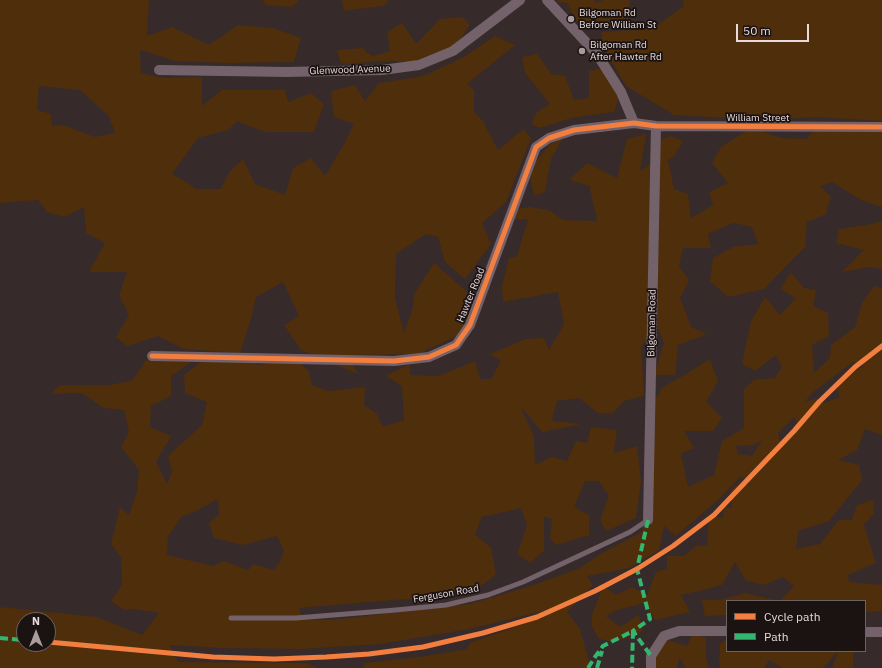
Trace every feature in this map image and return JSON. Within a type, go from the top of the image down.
[{"type":"street","name":"Glenwood Avenue","points":[[159,70],[287,72],[382,70],[420,65],[452,51],[520,0]]},
{"type":"street","points":[[547,0],[596,54],[621,92],[634,123]]},
{"type":"street","name":"William Street","points":[[634,123],[656,126],[882,127]]},
{"type":"street","name":"Hawter Road","points":[[152,356],[394,361],[429,358],[456,344],[470,325],[536,148],[549,138],[574,130],[634,123]]},
{"type":"street","name":"Bilgoman Road","points":[[648,520],[656,126]]},
{"type":"street","points":[[651,668],[651,656],[664,636],[680,631],[726,632]]},
{"type":"street","points":[[866,632],[882,632]]},
{"type":"lane","name":"Ferguson Road","points":[[230,618],[296,618],[446,605],[488,595],[523,582],[624,535],[648,520]]},
{"type":"shaded area","points":[[0,0],[149,0],[147,36],[172,27],[209,45],[238,25],[273,28],[301,38],[294,62],[226,63],[175,61],[140,50],[141,73],[164,78],[202,77],[202,106],[222,90],[285,90],[288,102],[311,93],[324,104],[314,132],[265,132],[237,121],[228,130],[198,138],[172,174],[196,189],[221,189],[230,171],[243,159],[255,184],[285,195],[293,168],[311,158],[325,176],[354,124],[334,117],[331,91],[355,85],[365,101],[379,83],[423,76],[464,57],[495,36],[515,45],[467,84],[474,90],[474,112],[483,121],[498,150],[523,129],[531,138],[506,202],[482,223],[491,244],[465,279],[445,262],[438,237],[426,234],[396,254],[395,298],[404,333],[413,307],[414,294],[434,263],[465,290],[482,302],[465,332],[418,354],[348,355],[358,374],[301,350],[284,325],[299,316],[283,282],[256,297],[251,319],[240,353],[184,349],[158,336],[127,346],[116,337],[129,315],[119,295],[127,272],[89,272],[105,243],[86,233],[84,207],[64,217],[47,212],[38,200],[0,203]],"holes":[[[39,86],[80,90],[109,116],[115,133],[95,137],[63,125],[52,126],[51,114],[37,110]]]},
{"type":"shaded area","points":[[262,0],[299,0],[292,7],[266,5]]},
{"type":"shaded area","points":[[342,0],[389,0],[383,6],[344,11]]},
{"type":"shaded area","points":[[557,0],[594,0],[597,3],[603,0],[630,1],[624,25],[591,25],[582,30],[567,3],[559,2]]},
{"type":"shaded area","points":[[683,0],[882,0],[882,121],[815,117],[767,120],[674,115],[626,86],[603,47],[601,32],[652,29],[684,6]]},
{"type":"shaded area","points":[[462,17],[470,25],[454,48],[419,61],[379,61],[349,64],[341,63],[337,50],[363,48],[366,52],[373,56],[390,51],[387,32],[402,23],[416,44],[440,19]]},
{"type":"shaded area","points":[[537,54],[551,74],[565,76],[574,100],[589,98],[589,71],[605,68],[619,97],[614,112],[571,118],[540,128],[531,124],[537,112],[550,104],[525,73],[522,57]]},
{"type":"shaded area","points":[[751,128],[781,138],[806,139],[817,128],[882,130],[882,207],[861,200],[832,182],[820,186],[831,197],[826,214],[807,222],[805,247],[764,289],[728,297],[710,281],[713,258],[733,247],[758,244],[752,227],[733,223],[708,234],[711,248],[683,248],[679,266],[689,280],[680,298],[691,327],[707,334],[678,345],[675,375],[654,375],[664,343],[658,328],[641,346],[644,396],[624,401],[612,413],[598,413],[579,398],[557,401],[552,421],[582,424],[542,432],[520,406],[534,436],[535,465],[552,457],[567,461],[576,441],[587,443],[591,427],[617,430],[614,453],[637,446],[641,482],[636,518],[606,531],[600,520],[609,496],[599,481],[585,481],[574,507],[589,515],[589,535],[556,545],[550,538],[552,519],[544,517],[544,551],[530,563],[517,554],[527,525],[521,508],[482,517],[475,534],[491,548],[496,574],[484,584],[445,597],[299,608],[303,620],[332,620],[470,604],[534,585],[580,568],[602,553],[642,532],[645,511],[650,407],[663,387],[710,359],[718,381],[706,402],[722,418],[713,431],[684,431],[694,448],[681,454],[688,487],[714,475],[722,441],[744,428],[744,389],[754,380],[775,378],[782,367],[776,355],[755,371],[742,364],[751,321],[765,297],[780,315],[796,298],[780,289],[791,272],[804,288],[816,290],[813,306],[828,313],[829,336],[812,345],[814,373],[830,358],[831,345],[855,327],[862,303],[874,286],[882,288],[882,435],[865,429],[857,450],[838,460],[859,465],[862,480],[829,521],[798,531],[796,549],[820,544],[839,520],[852,520],[857,505],[873,500],[874,513],[864,525],[876,563],[848,575],[849,582],[882,585],[881,611],[866,612],[866,600],[781,600],[794,586],[783,577],[764,585],[746,581],[735,562],[722,585],[681,595],[690,612],[655,620],[645,603],[617,610],[606,616],[620,627],[639,615],[643,631],[616,642],[599,639],[592,626],[592,615],[603,586],[616,595],[632,587],[647,595],[656,572],[667,569],[667,556],[684,556],[696,546],[707,545],[709,515],[723,518],[724,506],[732,508],[731,489],[744,481],[754,488],[741,476],[718,500],[676,536],[664,526],[659,550],[629,568],[587,576],[593,585],[567,612],[580,629],[591,668],[363,668],[365,663],[426,656],[467,649],[470,643],[526,623],[548,610],[469,629],[380,644],[302,649],[221,648],[170,645],[178,662],[307,663],[317,668],[0,668],[0,607],[48,612],[16,612],[16,652],[56,652],[56,613],[97,617],[142,635],[159,613],[135,609],[124,610],[111,601],[122,585],[121,557],[111,544],[120,507],[129,515],[137,492],[139,470],[121,447],[129,432],[124,410],[104,408],[82,393],[51,394],[60,385],[108,385],[132,381],[146,360],[191,362],[171,376],[171,396],[151,406],[150,427],[171,436],[156,462],[167,484],[172,472],[168,456],[202,425],[207,402],[185,393],[184,375],[202,361],[240,355],[258,365],[295,360],[309,371],[312,385],[328,391],[365,387],[364,405],[377,414],[383,427],[404,420],[402,386],[386,376],[410,364],[410,375],[439,376],[475,361],[480,379],[491,379],[501,361],[490,354],[526,339],[544,338],[549,350],[564,324],[558,292],[503,302],[502,287],[509,258],[517,256],[528,219],[509,220],[518,209],[529,207],[549,210],[563,220],[597,221],[590,186],[569,180],[587,163],[617,178],[627,139],[646,134],[640,171],[651,164],[658,141],[671,136],[683,141],[674,156],[668,160],[674,189],[688,194],[691,218],[713,205],[709,192],[728,183],[712,163],[721,147]],"holes":[[[853,362],[864,367],[851,370],[837,389],[840,397],[824,403],[817,398],[805,402],[812,393]],[[794,417],[797,422],[795,433],[780,441],[778,433]],[[762,441],[752,456],[738,454],[736,446],[752,445]],[[218,499],[219,515],[209,523],[214,538],[243,545],[277,536],[284,550],[280,562],[274,570],[253,564],[248,570],[224,561],[213,566],[167,555],[168,537],[181,517]]]},
{"type":"shaded area","points":[[565,134],[551,159],[545,192],[534,196],[529,170],[551,143]]},
{"type":"shaded area","points":[[882,221],[882,269],[870,267],[842,272],[864,250],[836,243],[839,229]]},
{"type":"shaded area","points":[[745,593],[775,600],[726,600],[726,615],[705,616],[702,600],[719,600]]},
{"type":"shaded area","points":[[693,633],[706,638],[706,658],[709,668],[686,668],[679,658],[677,668],[647,668],[667,640],[687,646]]},
{"type":"shaded area","points":[[726,640],[726,652],[837,652],[823,668],[783,668],[769,660],[764,668],[721,668],[719,666],[720,644]]},
{"type":"shaded area","points":[[839,652],[853,652],[853,668],[832,668]]},
{"type":"marked path","points":[[648,520],[637,569],[650,619],[633,631],[651,656]]},
{"type":"marked path","points":[[588,668],[603,646],[633,631],[632,668]]},
{"type":"marked path","points":[[0,638],[16,639]]},
{"type":"marked path","points":[[597,668],[602,651]]},
{"type":"cycle path","points":[[152,356],[394,361],[429,357],[456,345],[470,325],[536,147],[549,138],[574,130],[634,123],[656,126],[882,127]]},
{"type":"cycle path","points":[[56,643],[213,657],[274,659],[326,657],[369,654],[423,647],[483,633],[537,617],[595,591],[637,569],[673,546],[714,515],[794,431],[819,402],[855,367],[882,346]]},
{"type":"place","name":"Bilgoman Rd Before William St","points":[[571,19]]},
{"type":"place","name":"Bilgoman Rd After Hawter Rd","points":[[582,51]]}]
